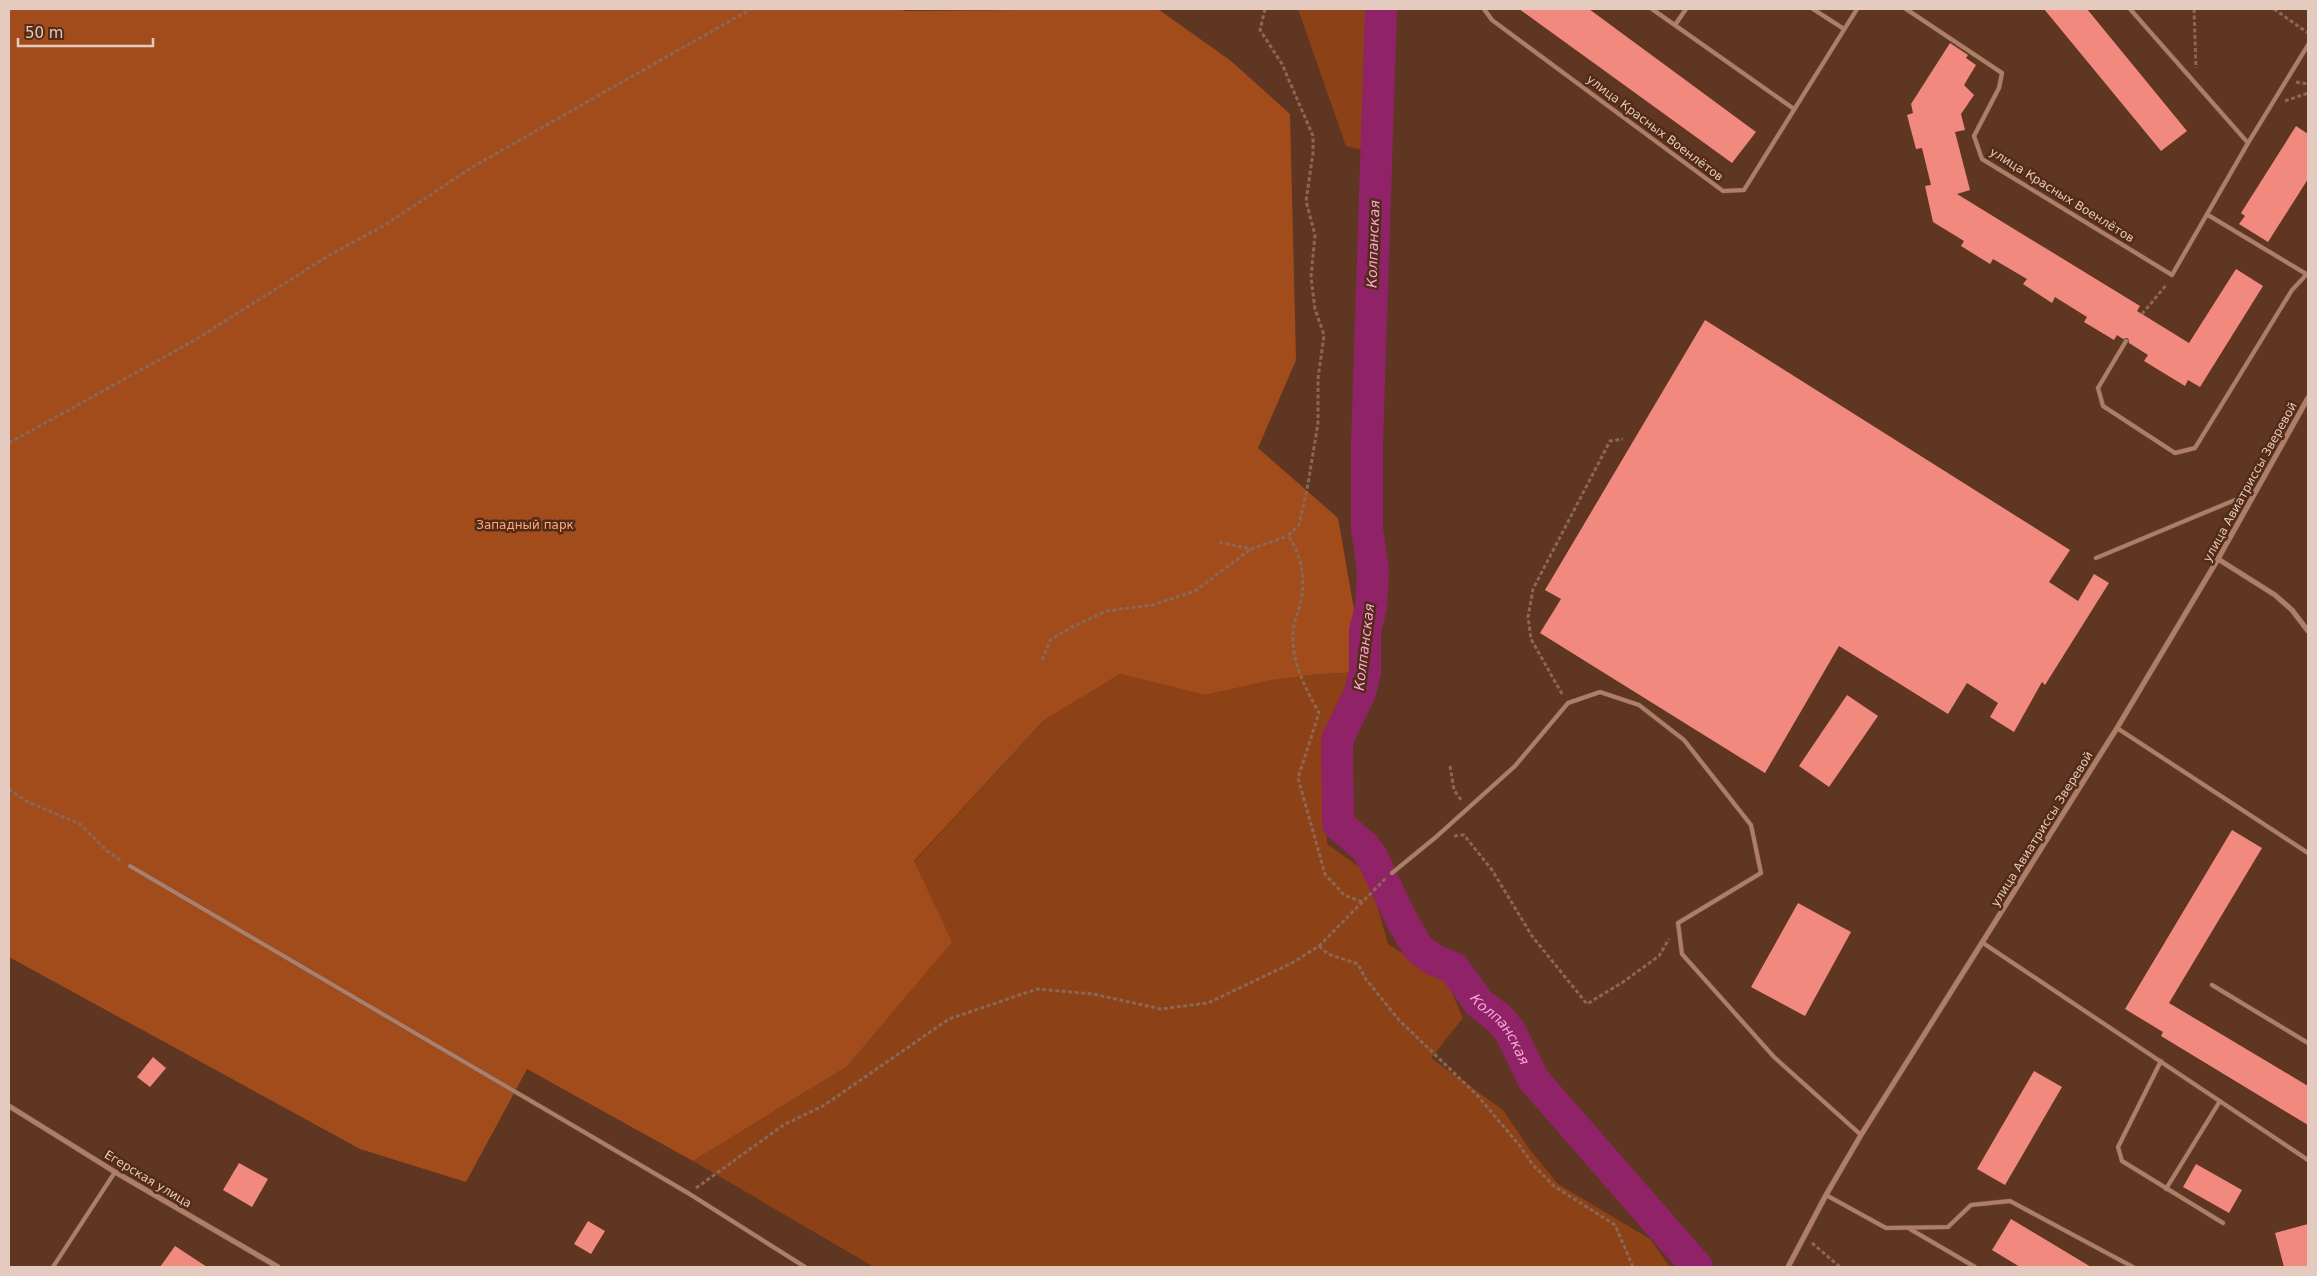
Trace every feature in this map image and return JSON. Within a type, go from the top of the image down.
[{"type":"street","name":"улица Авиатриссы Зверевой","points":[[1788,1267],[1826,1195],[1861,1136],[2117,728],[2218,559],[2308,398]]},
{"type":"street","points":[[2218,559],[2275,595],[2292,610],[2308,631]]},
{"type":"street","name":"Егерская улица","points":[[9,1106],[115,1172],[278,1267]]},
{"type":"lane","name":"улица Красных Военлётов","points":[[1484,9],[1492,20],[1723,191],[1744,190],[1857,9]]},
{"type":"lane","points":[[1652,9],[1794,109]]},
{"type":"lane","points":[[1675,25],[1686,9]]},
{"type":"lane","points":[[1813,9],[1844,29]]},
{"type":"lane","name":"улица Красных Военлётов","points":[[1906,9],[2002,73],[1999,88],[1974,136],[1982,159],[2172,275]]},
{"type":"lane","points":[[2130,9],[2196,87],[2248,144]]},
{"type":"lane","points":[[2172,275],[2308,45]]},
{"type":"lane","points":[[2126,341],[2098,388],[2103,406],[2175,453],[2195,448],[2292,290],[2308,274],[2208,215]]},
{"type":"lane","points":[[2096,558],[2254,492]]},
{"type":"lane","points":[[1392,873],[1436,837],[1515,766],[1568,703],[1600,692],[1640,705],[1684,740],[1751,825],[1761,873],[1678,922],[1682,954],[1774,1057],[1861,1136]]},
{"type":"lane","points":[[2117,728],[2308,853]]},
{"type":"lane","points":[[130,866],[688,1194],[805,1267]]},
{"type":"lane","points":[[1983,943],[2308,1160]]},
{"type":"lane","points":[[2212,985],[2308,1043]]},
{"type":"lane","points":[[2160,1062],[2118,1147],[2122,1161],[2223,1223]]},
{"type":"lane","points":[[2166,1189],[2220,1101]]},
{"type":"lane","points":[[53,1267],[115,1172]]},
{"type":"lane","points":[[1826,1195],[1886,1228],[1948,1228],[1971,1205],[2010,1201],[2132,1267]]},
{"type":"lane","points":[[1908,1228],[1975,1267]]},
{"type":"path","points":[[9,443],[195,340],[328,256],[385,225],[474,166],[751,9]]},
{"type":"path","points":[[1042,660],[1051,639],[1076,625],[1106,611],[1152,605],[1195,591],[1251,549],[1288,536],[1299,525],[1318,423],[1318,379],[1324,335],[1314,301],[1311,277],[1315,235],[1306,202],[1313,153],[1313,136],[1282,64],[1260,30],[1265,9]]},
{"type":"path","points":[[2194,9],[2196,87]]},
{"type":"path","points":[[2274,9],[2308,33]]},
{"type":"path","points":[[2274,105],[2308,94]]},
{"type":"path","points":[[2142,314],[2164,288],[2172,275]]},
{"type":"path","points":[[1568,703],[1554,682],[1531,639],[1528,617],[1533,589],[1610,440],[1622,439]]},
{"type":"path","points":[[1288,536],[1295,545],[1304,578],[1300,605],[1293,622],[1294,658],[1304,684],[1319,713],[1298,778],[1325,874],[1344,895],[1363,902]]},
{"type":"path","points":[[1219,542],[1251,549]]},
{"type":"path","points":[[1450,766],[1454,790],[1468,809]]},
{"type":"path","points":[[9,790],[26,801],[80,824],[106,850],[130,866]]},
{"type":"path","points":[[1436,837],[1464,835],[1492,870],[1532,936],[1587,1004],[1660,956],[1678,922]]},
{"type":"path","points":[[688,1194],[785,1124],[823,1106],[949,1019],[1038,989],[1093,994],[1161,1008],[1208,1004],[1292,964],[1319,946],[1392,873]]},
{"type":"path","points":[[1319,946],[1328,954],[1358,964],[1366,978],[1399,1020],[1477,1095],[1520,1146],[1533,1165],[1554,1186],[1615,1225],[1633,1267]]},
{"type":"path","points":[[1804,1236],[1840,1267]]},
{"type":"shaded area","points":[[1298,9],[1372,9],[1367,151],[1346,146]]},
{"type":"shaded area","points":[[1365,672],[1330,742],[1327,844],[1368,873],[1388,944],[1447,982],[1463,1018],[1431,1058],[1503,1110],[1530,1150],[1558,1184],[1650,1239],[1670,1267],[874,1267],[693,1161],[846,1067],[914,862],[1043,721],[1120,674],[1205,695],[1272,680],[1320,674]]},
{"type":"green space","name":"Западный парк","points":[[9,9],[903,9],[904,11],[1158,9],[1231,61],[1290,114],[1296,360],[1258,448],[1338,518],[1365,672],[1320,674],[1272,680],[1205,695],[1120,674],[1043,721],[914,861],[952,942],[846,1067],[693,1161],[527,1069],[466,1182],[360,1149],[9,957]]},
{"type":"building","points":[[1519,9],[1589,9],[1756,132],[1732,163]]},
{"type":"building","points":[[2044,9],[2087,9],[2187,131],[2161,151]]},
{"type":"building","points":[[1950,43],[1968,55],[1966,58],[1976,65],[1964,85],[1974,95],[1961,114],[1965,130],[1955,132],[1970,190],[1957,194],[2140,306],[2137,311],[2189,343],[2236,269],[2263,286],[2200,387],[2188,380],[2185,386],[2144,361],[2148,355],[2129,343],[2128,338],[2123,339],[2117,335],[2114,340],[2084,322],[2087,317],[2055,297],[2052,303],[2023,284],[2027,279],[1993,259],[1990,264],[1961,246],[1964,241],[1933,222],[1925,186],[1931,185],[1922,148],[1916,149],[1907,115],[1913,113],[1911,104]]},
{"type":"building","points":[[2296,126],[2308,134],[2308,179],[2268,242],[2239,224],[2245,216],[2241,213]]},
{"type":"building","points":[[1705,320],[2070,550],[2049,582],[2078,601],[2094,574],[2109,583],[2045,685],[2042,682],[2014,732],[1990,717],[1998,703],[1967,683],[1948,714],[1839,646],[1765,773],[1540,633],[1561,599],[1545,590]]},
{"type":"building","points":[[1847,695],[1878,716],[1829,787],[1799,766]]},
{"type":"building","points":[[2232,830],[2262,848],[2169,1003],[2308,1086],[2308,1125],[2161,1036],[2163,1032],[2125,1009]]},
{"type":"building","points":[[1798,903],[1851,932],[1805,1016],[1751,987]]},
{"type":"building","points":[[153,1057],[166,1068],[150,1087],[137,1077]]},
{"type":"building","points":[[2034,1071],[2062,1087],[2005,1185],[1977,1169]]},
{"type":"building","points":[[239,1163],[268,1179],[252,1207],[223,1190]]},
{"type":"building","points":[[2196,1164],[2242,1190],[2229,1213],[2183,1187]]},
{"type":"building","points":[[2011,1219],[2091,1267],[2020,1267],[1992,1250]]},
{"type":"building","points":[[588,1221],[605,1231],[591,1254],[574,1244]]},
{"type":"building","points":[[2308,1224],[2308,1267],[2284,1267],[2275,1233]]},
{"type":"building","points":[[175,1246],[207,1267],[160,1267]]},
{"type":"waterway","name":"Колпанская","points":[[1381,9],[1367,444],[1367,529],[1373,571],[1371,607],[1365,631],[1365,672],[1360,693],[1337,740],[1338,824],[1365,847],[1372,857],[1400,917],[1418,948],[1434,960],[1454,968],[1479,1003],[1500,1019],[1511,1033],[1533,1079],[1697,1267]]}]
